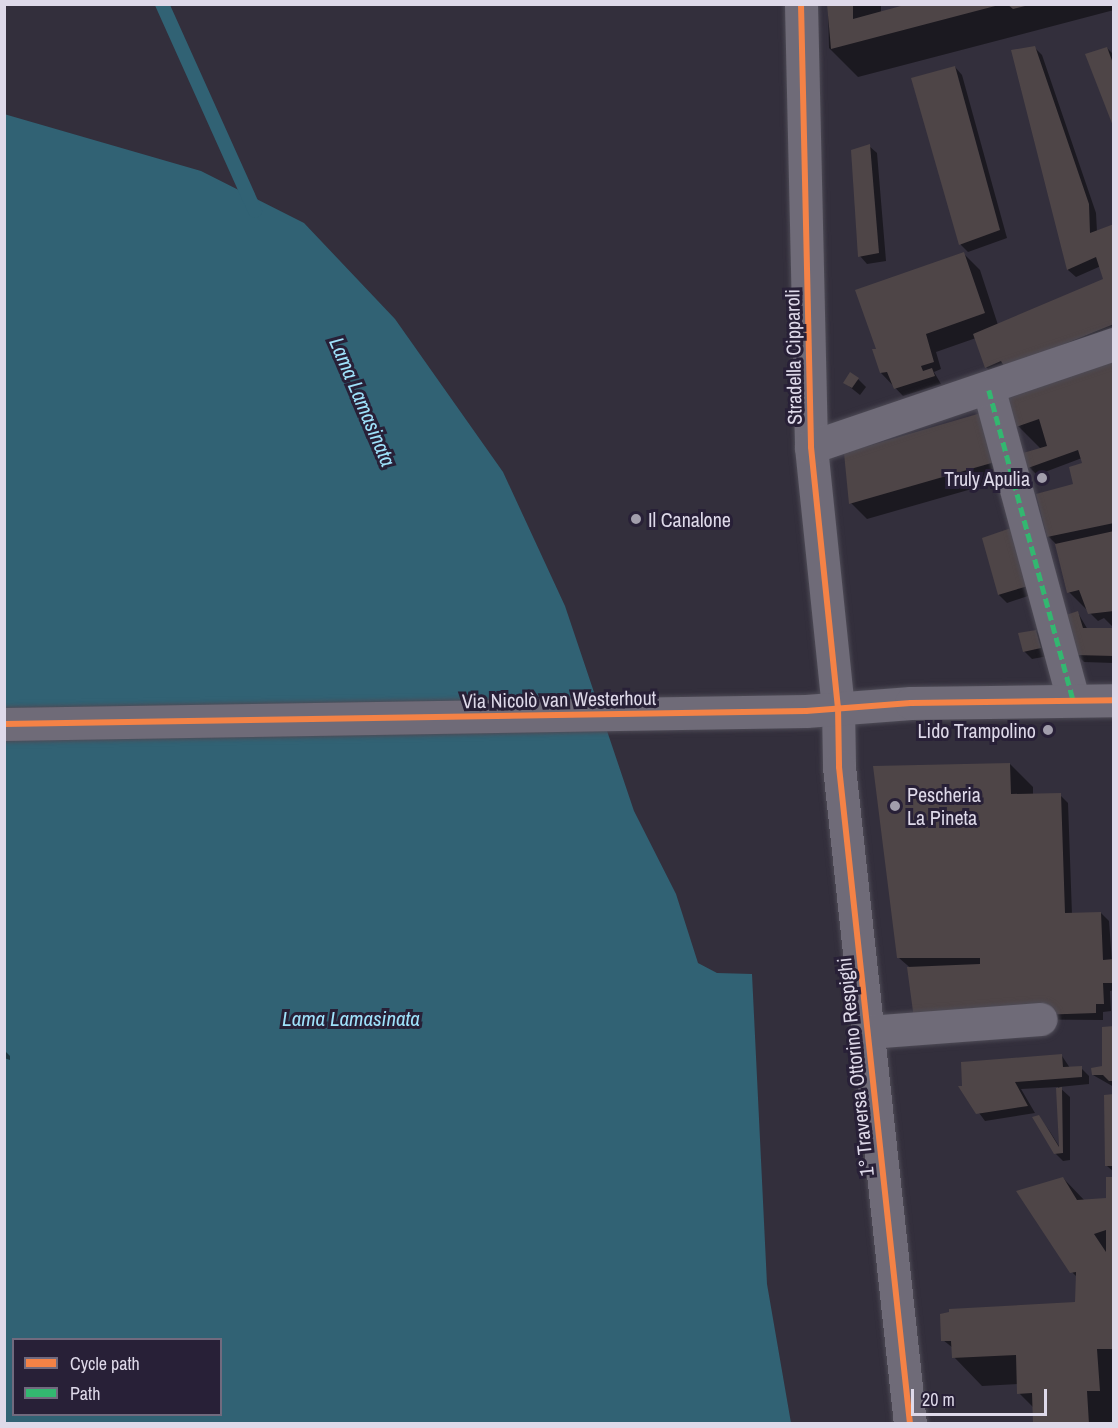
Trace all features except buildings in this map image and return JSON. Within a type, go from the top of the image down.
[{"type":"street","name":"Stradella Cipparoli","points":[[801,4],[811,447],[838,707]]},
{"type":"street","name":"Stradella Cipparoli","points":[[811,447],[989,390],[1113,344]]},
{"type":"street","points":[[989,390],[1073,699]]},
{"type":"street","name":"Via Nicolò van Westerhout","points":[[4,724],[806,711],[838,707],[1073,699],[1113,700]]},
{"type":"street","name":"1° Traversa Ottorino Respighi","points":[[838,707],[838,767],[910,1424]]},
{"type":"street","points":[[868,1032],[1041,1019]]},
{"type":"water","name":"Lama Lamasinata","points":[[4,114],[201,171],[304,223],[395,319],[503,472],[565,606],[634,811],[676,894],[698,963],[717,973],[752,974],[767,1284],[791,1423],[5,1423]]},
{"type":"waterway","name":"Lama Lamasinata","points":[[162,4],[255,211]]},
{"type":"marked path","points":[[989,390],[1073,699]]},
{"type":"cycle path","points":[[801,4],[811,447],[838,707],[839,767],[910,1424]]},
{"type":"cycle path","points":[[4,724],[806,711],[911,703],[1114,700]]},
{"type":"place","name":"Truly Apulia","points":[[1042,478]]},
{"type":"place","name":"Il Canalone","points":[[636,519]]},
{"type":"place","name":"Lido Trampolino","points":[[1048,730]]},
{"type":"place","name":"Pescheria La Pineta","points":[[895,806]]}]
